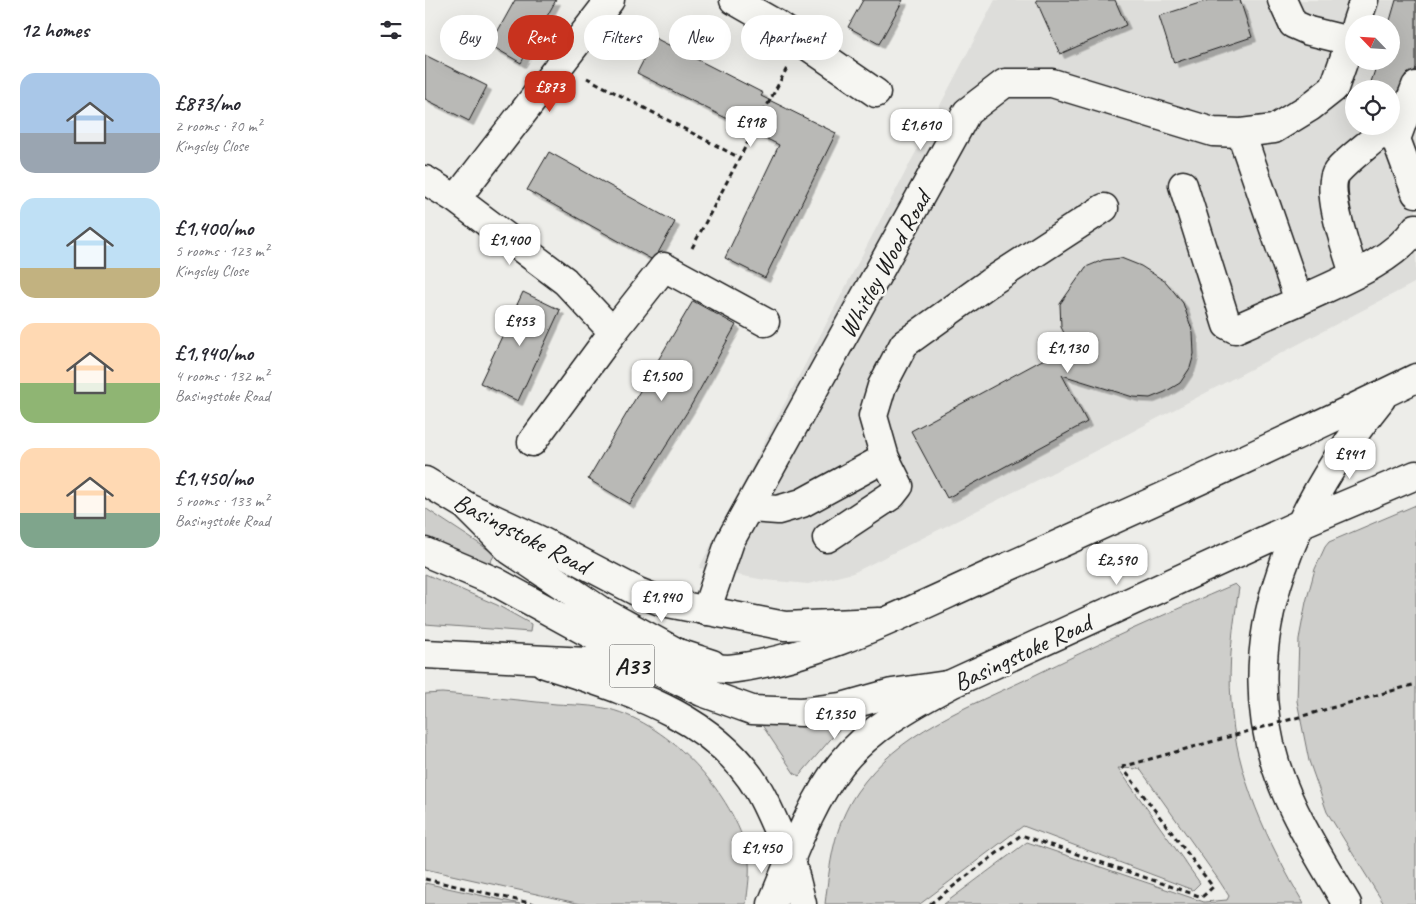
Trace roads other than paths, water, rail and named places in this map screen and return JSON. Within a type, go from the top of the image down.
[{"type":"main road","points":[[456,199],[610,0]]},
{"type":"main road","points":[[734,0],[776,24],[876,93]]},
{"type":"main road","points":[[1282,0],[1293,24],[1309,31],[1345,32]]},
{"type":"main road","name":"Whitley Wood Road","points":[[1359,15],[1365,0]]},
{"type":"main road","name":"Whitley Wood Road","points":[[706,611],[731,542],[967,112],[1005,83],[1052,83],[1213,132],[1241,133],[1274,129],[1310,107],[1334,88],[1345,56]]},
{"type":"main road","points":[[1413,103],[1396,139],[1416,193]]},
{"type":"main road","points":[[1241,133],[1299,301]]},
{"type":"main road","points":[[1354,274],[1333,198],[1332,184],[1336,173],[1381,133],[1396,139]]},
{"type":"main road","points":[[425,180],[456,199],[565,281],[613,332]]},
{"type":"main road","points":[[1183,185],[1227,325],[1235,329],[1368,268],[1409,238],[1416,228]]},
{"type":"main road","points":[[827,538],[892,495],[899,486],[885,458],[873,416],[882,386],[904,344],[989,283],[1104,208]]},
{"type":"main road","points":[[531,442],[613,332],[671,271],[765,322]]},
{"type":"main road","name":"Basingstoke Road","points":[[431,656],[729,669],[772,663],[883,622],[1183,489],[1416,378]]},
{"type":"main road","points":[[1347,904],[1288,796],[1276,765],[1265,705],[1265,646],[1272,604],[1284,560],[1300,524],[1333,464],[1385,394]]},
{"type":"main road","points":[[749,508],[778,510],[803,503],[885,458]]},
{"type":"main road","name":"Basingstoke Road","points":[[772,904],[816,804],[841,764],[863,742],[903,711],[951,684],[1300,524],[1416,475]]},
{"type":"main road","name":"Basingstoke Road","points":[[425,481],[468,508],[537,540],[638,592],[663,602],[785,626],[883,622]]},
{"type":"main road","points":[[468,508],[510,550],[601,611],[678,653],[729,669]]},
{"type":"main road","points":[[425,552],[496,582],[649,666],[729,702],[752,710],[802,712],[842,707],[892,693],[951,684]]},
{"type":"main road","points":[[534,661],[637,696],[675,713],[699,727],[734,759],[759,790],[791,860],[802,904]]}]
